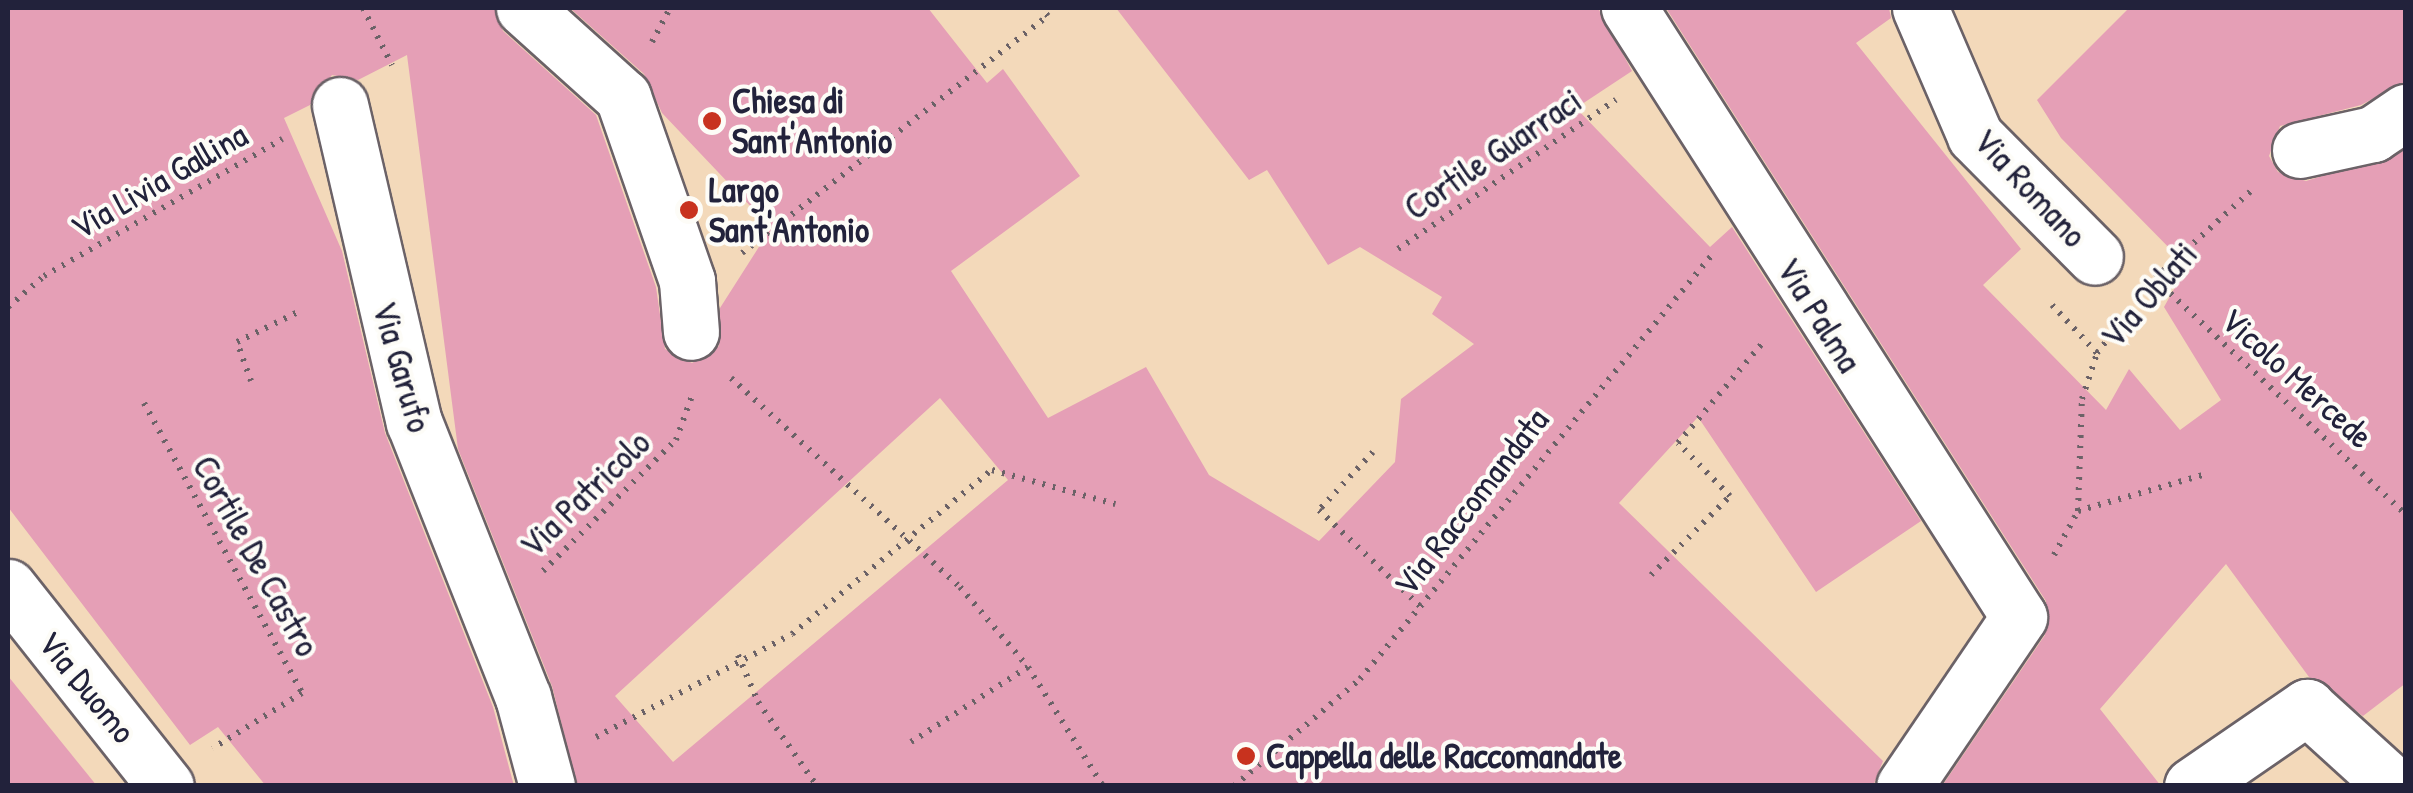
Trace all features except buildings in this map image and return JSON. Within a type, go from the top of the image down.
[{"type":"street","points":[[524,8],[624,97],[688,306]]},
{"type":"street","name":"Via Palma","points":[[1629,8],[1805,294],[2020,617]]},
{"type":"street","name":"Via Romano","points":[[1920,8],[1975,136],[2095,257]]},
{"type":"street","name":"Via Garufo","points":[[340,105],[414,422],[547,774]]},
{"type":"street","points":[[2300,150],[2373,134],[2406,112]]},
{"type":"street","name":"Via Duomo","points":[[8,588],[163,782]]},
{"type":"street","points":[[1904,786],[2020,617]]},
{"type":"street","points":[[2192,786],[2307,707],[2377,769]]},
{"type":"path","points":[[1041,8],[1048,16],[862,168],[760,244],[688,306],[746,394],[911,540],[1028,667],[1102,786]]},
{"type":"path","name":"Cortile Guarraci","points":[[1398,249],[1616,100]]},
{"type":"path","name":"Via Livia Gallina","points":[[8,307],[44,276],[340,105]]},
{"type":"path","name":"Via Oblati","points":[[2143,294],[2154,278],[2300,150]]},
{"type":"path","name":"Via Raccomandata","points":[[1234,786],[1360,679],[1422,608],[1493,508],[1718,247]]},
{"type":"path","name":"Vicolo Mercede","points":[[2154,278],[2406,514]]},
{"type":"path","points":[[1651,575],[1730,496],[1678,443],[1805,294]]},
{"type":"path","name":"Via Patricolo","points":[[492,621],[676,440],[693,402],[688,306]]},
{"type":"path","name":"Via Oblati","points":[[2020,617],[2078,511],[2082,398],[2097,354],[2131,308]]},
{"type":"path","points":[[252,380],[237,342],[298,312]]},
{"type":"path","name":"Cortile De Castro","points":[[144,403],[302,693],[163,782]]},
{"type":"path","points":[[1374,452],[1318,510],[1422,608]]},
{"type":"path","points":[[547,774],[738,656],[792,634],[992,470],[1114,504]]},
{"type":"path","points":[[2078,511],[2206,474]]},
{"type":"path","points":[[738,656],[758,702],[817,786]]},
{"type":"path","points":[[911,742],[1028,667]]},
{"type":"place","name":"Chiesa di Sant'Antonio","points":[[712,121]]},
{"type":"place","name":"Largo Sant'Antonio","points":[[689,210]]},
{"type":"place","name":"Cappella delle Raccomandate","points":[[1246,756]]}]
